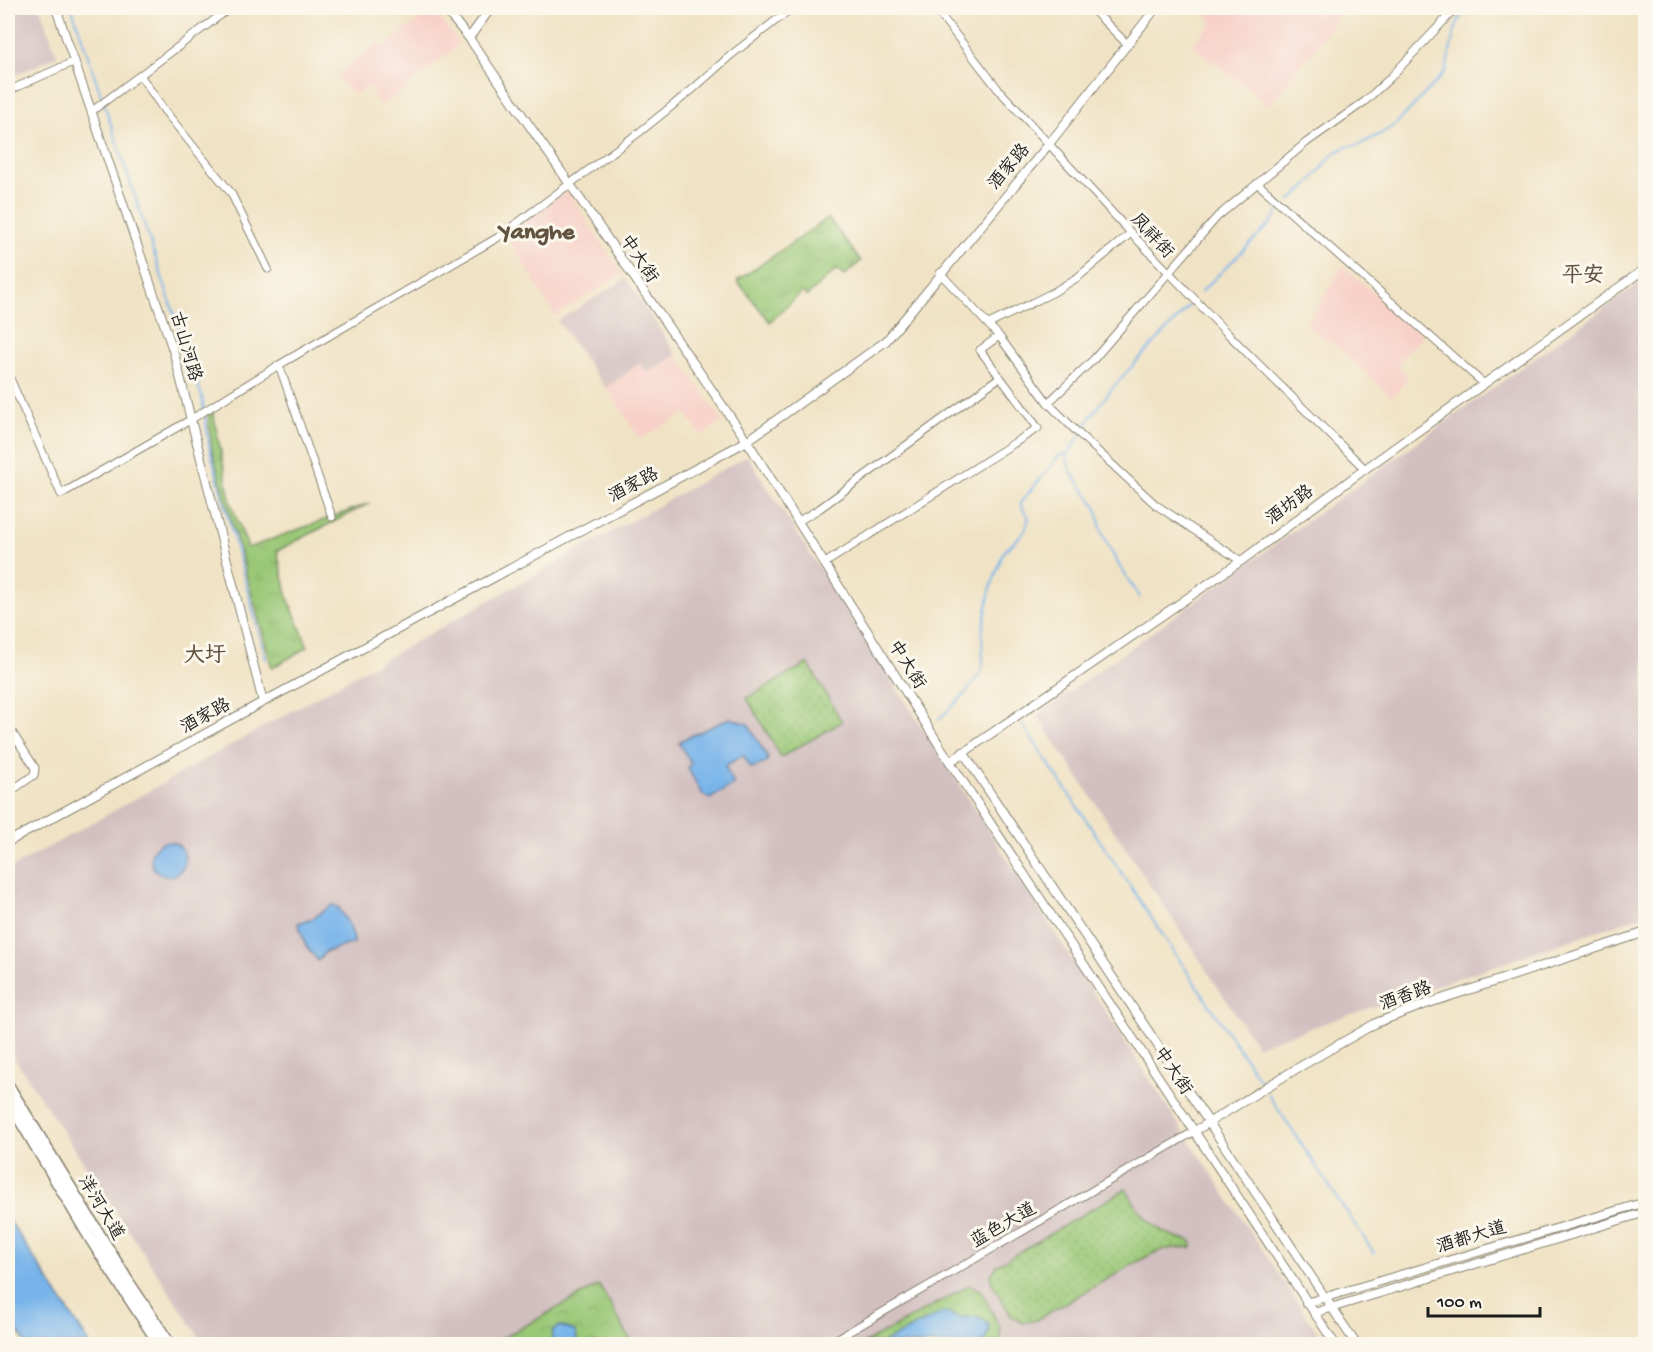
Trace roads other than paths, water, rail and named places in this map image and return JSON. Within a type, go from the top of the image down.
[{"type":"main road","name":"洋河大道","points":[[8,1084],[128,1281],[170,1344]]},
{"type":"main road","name":"洋河大道","points":[[8,1100],[91,1240],[159,1344]]},
{"type":"street","name":"古山河路","points":[[56,8],[194,418],[263,702]]},
{"type":"street","points":[[92,111],[230,8]]},
{"type":"street","name":"中大街","points":[[444,8],[469,38],[747,441],[950,762],[1335,1344]]},
{"type":"street","points":[[469,38],[491,8]]},
{"type":"street","points":[[8,374],[61,494],[194,418],[279,365],[497,238],[675,104],[730,55],[792,8]]},
{"type":"street","name":"凤祥街","points":[[936,8],[998,89],[1168,273],[1365,469]]},
{"type":"street","points":[[1093,8],[1127,44]]},
{"type":"street","name":"酒家路","points":[[8,842],[747,441],[885,341],[1049,144],[1156,8]]},
{"type":"street","points":[[1048,403],[1094,359],[1217,217],[1307,142],[1364,102],[1389,80],[1456,8]]},
{"type":"street","points":[[8,91],[75,61]]},
{"type":"street","points":[[140,75],[164,110],[231,194],[267,269]]},
{"type":"street","points":[[1257,183],[1484,384]]},
{"type":"street","points":[[989,324],[1054,292],[1078,277],[1131,233]]},
{"type":"street","name":"酒坊路","points":[[950,762],[1241,561],[1365,469],[1646,268]]},
{"type":"street","points":[[940,273],[989,324],[1048,403],[1076,430],[1156,505],[1241,561]]},
{"type":"street","points":[[825,563],[1038,428],[980,350],[999,336]]},
{"type":"street","points":[[279,365],[332,517]]},
{"type":"street","points":[[797,522],[819,509],[1000,377]]},
{"type":"street","points":[[8,726],[35,768],[34,775],[8,793]]},
{"type":"street","name":"中大街","points":[[963,752],[1356,1344]]},
{"type":"street","name":"酒香路","points":[[1195,1131],[1376,1023],[1426,1004],[1646,932]]},
{"type":"street","name":"蓝色大道","points":[[828,1344],[1195,1131]]},
{"type":"street","name":"酒都大道","points":[[1306,1303],[1646,1202]]},
{"type":"street","name":"酒都大道","points":[[1314,1314],[1646,1212]]},
{"type":"water","points":[[730,718],[748,724],[768,758],[766,763],[751,768],[743,755],[725,766],[734,784],[710,799],[703,795],[687,767],[691,764],[679,743]]},
{"type":"water","points":[[168,842],[180,847],[185,859],[180,871],[168,876],[156,871],[151,859],[156,847]]},
{"type":"water","points":[[332,905],[338,907],[346,919],[354,943],[325,952],[318,961],[306,946],[298,923],[310,920]]},
{"type":"water","points":[[8,1218],[90,1344],[26,1344],[8,1316]]},
{"type":"water","points":[[943,1312],[963,1318],[983,1319],[988,1323],[987,1337],[981,1344],[881,1344]]},
{"type":"water","points":[[560,1326],[575,1331],[578,1344],[553,1344],[551,1342],[553,1330]]},
{"type":"waterway","points":[[72,8],[202,397],[209,446],[266,659]]},
{"type":"waterway","points":[[1290,201],[1309,184],[1333,154],[1346,147],[1358,145],[1396,124],[1437,81],[1446,70],[1459,19],[1469,8]]},
{"type":"waterway","points":[[1201,292],[1269,225],[1280,210]]},
{"type":"waterway","points":[[1140,597],[1111,550],[1102,531],[1096,507],[1070,469],[1068,455],[1088,421],[1114,386],[1189,306]]},
{"type":"waterway","points":[[938,720],[965,694],[981,673],[982,634],[990,590],[1003,553],[1025,531],[1029,518],[1021,502],[1059,456],[1068,455]]},
{"type":"waterway","points":[[1022,724],[1261,1082]]},
{"type":"waterway","points":[[1268,1094],[1374,1253]]},
{"type":"district","name":"Yanghe","points":[[537,230]]},
{"type":"district","name":"平安","points":[[1583,274]]},
{"type":"district","name":"大圩","points":[[205,654]]}]
